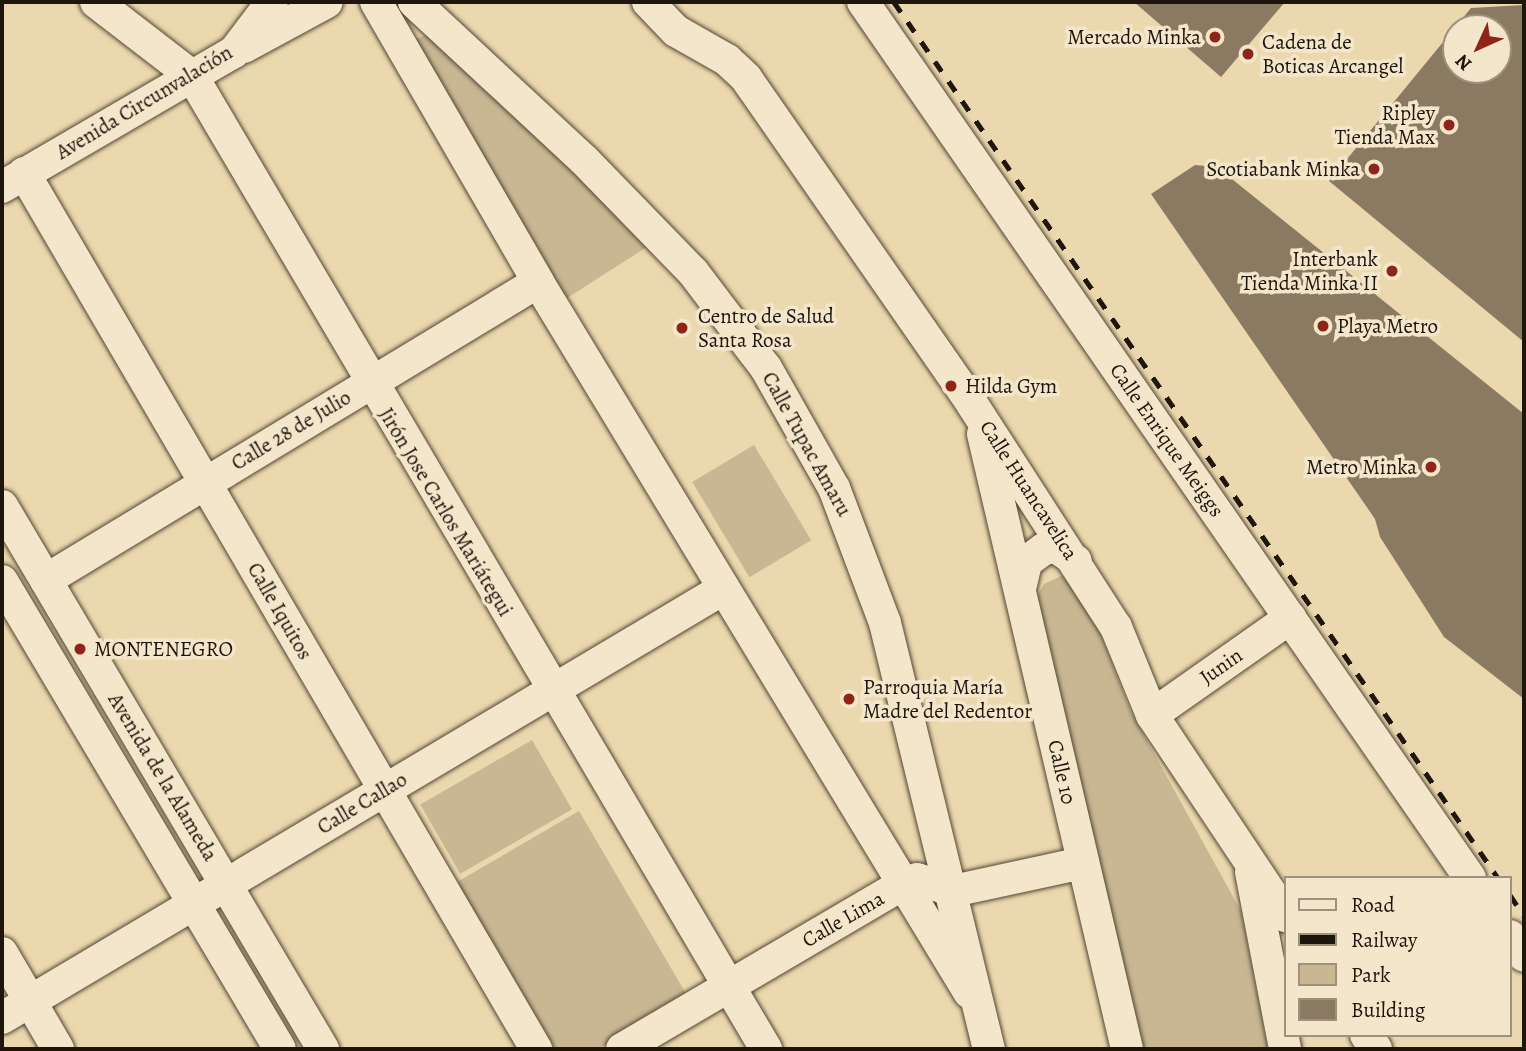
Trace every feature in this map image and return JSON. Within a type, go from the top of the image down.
[{"type":"street","name":"Jirón Jose Carlos Mariátegui","points":[[96,2],[192,76],[369,383],[766,1049]]},
{"type":"street","name":"Avenida Circunvalación","points":[[13,180],[234,52],[272,2]]},
{"type":"street","points":[[234,52],[327,2]]},
{"type":"street","name":"Calle Tupac Amaru","points":[[376,2],[538,282],[901,886],[981,1011]]},
{"type":"street","name":"Calle Tupac Amaru","points":[[414,2],[584,160],[685,264],[766,368],[859,544],[885,623],[953,891],[989,1049]]},
{"type":"street","name":"Calle Huancavelica","points":[[648,2],[676,31],[727,60],[746,79],[979,413],[1076,561],[1116,627],[1152,715],[1284,913]]},
{"type":"street","name":"Calle Enrique Meiggs","points":[[863,2],[1469,876]]},
{"type":"street","name":"Calle Iquitos","points":[[13,180],[204,481],[536,1049]]},
{"type":"street","name":"Calle 28 de Julio","points":[[46,580],[204,481],[538,282]]},
{"type":"street","name":"Calle 10","points":[[979,413],[1126,1049]]},
{"type":"street","name":"Avenida de la Alameda","points":[[2,506],[323,1049]]},
{"type":"street","points":[[1020,589],[1026,562],[1044,549],[1056,547],[1076,561]]},
{"type":"street","name":"Calle Callao","points":[[2,1018],[723,589]]},
{"type":"street","name":"Avenida de la Alameda","points":[[5,594],[280,1049]]},
{"type":"street","name":"Junin","points":[[1152,715],[1290,618]]},
{"type":"street","points":[[1248,859],[1285,1049]]},
{"type":"street","name":"Calle Lima","points":[[622,1049],[917,879],[937,890],[953,891],[1083,863]]},
{"type":"street","points":[[1512,939],[1524,956]]},
{"type":"street","points":[[2,953],[58,1049]]},
{"type":"green space","points":[[428,34],[650,245],[564,300],[410,42]]},
{"type":"green space","points":[[754,445],[811,540],[749,577],[692,482]]},
{"type":"green space","points":[[1061,576],[1072,579],[1084,591],[1130,710],[1241,911],[1268,1049],[1138,1049],[1034,601],[1044,584]]},
{"type":"green space","points":[[532,740],[572,809],[460,874],[420,805]]},
{"type":"green space","points":[[579,811],[688,997],[597,1049],[555,1049],[457,882]]},
{"type":"building","name":"Mercado Minka","points":[[1134,2],[1285,2],[1221,77]]},
{"type":"building","name":"Ripley Tienda Max","points":[[1524,5],[1524,342],[1329,181],[1442,43],[1442,84],[1512,84],[1512,14],[1466,14],[1471,8]]},
{"type":"building","name":"Playa Metro","points":[[1195,165],[1217,167],[1524,414],[1524,699],[1444,637],[1380,537],[1375,519],[1151,194]]},
{"type":"railway","points":[[894,2],[1497,876]]},
{"type":"railway","points":[[1512,898],[1524,916]]},
{"type":"place","name":"Mercado Minka","points":[[1215,37]]},
{"type":"place","name":"Cadena de Boticas Arcangel","points":[[1248,54]]},
{"type":"place","name":"Ripley Tienda Max","points":[[1449,125]]},
{"type":"place","name":"Scotiabank Minka","points":[[1374,169]]},
{"type":"place","name":"Interbank Tienda Minka II","points":[[1392,271]]},
{"type":"place","name":"Playa Metro","points":[[1323,326]]},
{"type":"place","name":"Centro de Salud Santa Rosa","points":[[682,328]]},
{"type":"place","name":"Hilda Gym","points":[[951,386]]},
{"type":"place","name":"Metro Minka","points":[[1431,467]]},
{"type":"place","name":"MONTENEGRO","points":[[80,649]]},
{"type":"place","name":"Parroquia María Madre del Redentor","points":[[849,699]]}]
